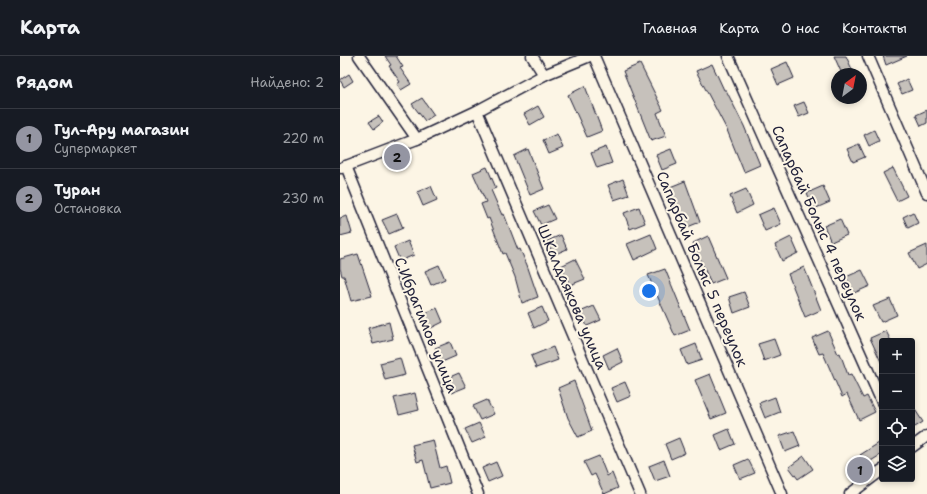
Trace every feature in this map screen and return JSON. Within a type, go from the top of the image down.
[{"type":"street","points":[[359,56],[417,139]]},
{"type":"street","points":[[532,56],[544,75]]},
{"type":"street","points":[[343,167],[417,139],[477,111],[544,75],[590,56]]},
{"type":"street","name":"Сапарбай Болыс 5 переулок","points":[[594,56],[782,494]]},
{"type":"street","name":"Сапарбай Болыс 4 переулок","points":[[728,56],[879,395]]},
{"type":"street","points":[[868,56],[927,193]]},
{"type":"street","name":"Ш.Калдаякова улица","points":[[477,111],[640,494]]},
{"type":"street","name":"С.Ибрагимов улица","points":[[343,167],[478,494]]},
{"type":"street","points":[[913,446],[927,436]]},
{"type":"street","points":[[850,494],[879,472]]},
{"type":"building","points":[[385,56],[396,56],[403,67],[400,68],[411,84],[401,90],[397,84],[400,82],[389,66],[391,65]]},
{"type":"building","points":[[834,56],[846,56],[851,68],[839,68]]},
{"type":"building","points":[[883,56],[907,56],[886,65]]},
{"type":"building","points":[[787,62],[794,78],[778,85],[771,69]]},
{"type":"building","points":[[640,64],[663,110],[657,113],[666,136],[651,141],[623,71]]},
{"type":"building","points":[[712,64],[724,90],[726,90],[744,126],[760,165],[744,172],[727,130],[696,71]]},
{"type":"building","points":[[349,74],[353,81],[344,87],[340,80]]},
{"type":"building","points":[[907,79],[912,90],[902,94],[897,84]]},
{"type":"building","points":[[585,86],[602,131],[587,137],[568,95]]},
{"type":"building","points":[[422,98],[434,115],[425,121],[412,104]]},
{"type":"building","points":[[804,102],[809,113],[799,117],[794,106]]},
{"type":"building","points":[[538,106],[544,117],[530,125],[524,114]]},
{"type":"building","points":[[927,110],[927,123],[921,126],[916,115]]},
{"type":"building","points":[[379,116],[383,122],[374,129],[369,122]]},
{"type":"building","points":[[874,130],[879,141],[869,146],[864,135]]},
{"type":"building","points":[[557,134],[563,148],[549,154],[543,140]]},
{"type":"building","points":[[859,144],[865,157],[853,162],[847,149]]},
{"type":"building","points":[[606,147],[612,163],[597,168],[591,153]]},
{"type":"building","points":[[528,149],[544,189],[530,195],[514,156]]},
{"type":"building","points":[[671,149],[677,164],[662,170],[656,155]]},
{"type":"building","points":[[487,167],[496,188],[491,190],[502,215],[504,214],[518,250],[520,249],[538,297],[522,303],[515,277],[505,253],[503,254],[489,218],[487,219],[481,204],[486,202],[473,173]]},
{"type":"building","points":[[893,168],[907,196],[897,201],[883,173]]},
{"type":"building","points":[[623,179],[629,195],[614,200],[608,185]]},
{"type":"building","points":[[685,181],[700,222],[685,228],[670,187]]},
{"type":"building","points":[[431,186],[437,200],[423,206],[417,192]]},
{"type":"building","points":[[823,186],[830,202],[814,209],[807,193]]},
{"type":"building","points":[[746,189],[753,205],[737,213],[730,196]]},
{"type":"building","points":[[548,205],[555,219],[541,225],[534,211]]},
{"type":"building","points":[[639,207],[645,223],[630,229],[624,213]]},
{"type":"building","points":[[774,208],[781,224],[765,231],[758,215]]},
{"type":"building","points":[[913,212],[918,223],[908,228],[903,217]]},
{"type":"building","points":[[397,214],[403,228],[389,234],[382,220]]},
{"type":"building","points":[[347,216],[352,233],[340,236],[340,218]]},
{"type":"building","points":[[840,219],[847,235],[831,242],[824,226]]},
{"type":"building","points":[[651,234],[657,249],[634,260],[627,244]]},
{"type":"building","points":[[561,235],[567,249],[553,255],[547,241]]},
{"type":"building","points":[[708,236],[726,278],[711,284],[693,243]]},
{"type":"building","points":[[791,237],[798,253],[782,261],[775,245]]},
{"type":"building","points":[[408,241],[414,255],[400,261],[394,247]]},
{"type":"building","points":[[927,245],[927,264],[917,269],[909,253]]},
{"type":"building","points":[[358,254],[372,296],[351,301],[344,276],[342,276],[340,259]]},
{"type":"building","points":[[575,259],[585,279],[570,285],[561,266]]},
{"type":"building","points":[[439,265],[445,279],[431,285],[425,271]]},
{"type":"building","points":[[804,267],[821,310],[805,317],[788,274]]},
{"type":"building","points":[[665,269],[690,330],[675,336],[648,275]]},
{"type":"building","points":[[862,270],[870,286],[854,293],[846,277]]},
{"type":"building","points":[[744,292],[750,307],[734,313],[729,297]]},
{"type":"building","points":[[890,299],[897,315],[881,322],[873,306]]},
{"type":"building","points":[[594,306],[601,320],[587,326],[580,312]]},
{"type":"building","points":[[542,307],[548,321],[534,328],[528,313]]},
{"type":"building","points":[[437,308],[443,322],[429,329],[423,314]]},
{"type":"building","points":[[389,322],[393,339],[373,344],[368,328]]},
{"type":"building","points":[[828,331],[838,354],[840,353],[848,375],[851,374],[863,398],[867,396],[875,412],[859,420],[847,394],[842,397],[823,353],[819,354],[812,338]]},
{"type":"building","points":[[886,331],[890,338],[879,338],[879,358],[870,338]]},
{"type":"building","points":[[774,339],[780,355],[764,361],[758,344]]},
{"type":"building","points":[[450,342],[456,356],[442,362],[435,348]]},
{"type":"building","points":[[696,344],[702,360],[687,365],[681,350]]},
{"type":"building","points":[[553,347],[558,360],[536,368],[531,356]]},
{"type":"building","points":[[617,348],[623,362],[609,369],[603,355]]},
{"type":"building","points":[[400,358],[405,375],[385,380],[380,363]]},
{"type":"building","points":[[459,373],[466,387],[451,393],[445,379]]},
{"type":"building","points":[[710,374],[726,413],[711,419],[695,380]]},
{"type":"building","points":[[574,381],[592,431],[578,437],[568,418],[558,388]]},
{"type":"building","points":[[625,382],[631,396],[617,402],[611,388]]},
{"type":"building","points":[[415,393],[419,410],[399,415],[394,398]]},
{"type":"building","points":[[775,397],[780,412],[765,418],[759,403]]},
{"type":"building","points":[[487,400],[494,414],[480,420],[473,406]]},
{"type":"building","points":[[915,410],[923,422],[915,427]]},
{"type":"building","points":[[479,423],[486,437],[472,443],[465,429]]},
{"type":"building","points":[[729,429],[735,444],[721,450],[715,435]]},
{"type":"building","points":[[794,431],[800,446],[785,452],[779,436]]},
{"type":"building","points":[[679,438],[685,453],[671,459],[665,444]]},
{"type":"building","points":[[433,440],[440,468],[446,466],[450,483],[430,488],[423,460],[417,462],[412,445]]},
{"type":"building","points":[[879,443],[879,456],[866,464],[860,455]]},
{"type":"building","points":[[599,456],[607,476],[612,473],[618,488],[604,494],[595,474],[591,476],[584,462]]},
{"type":"building","points":[[804,456],[813,469],[798,479],[789,467]]},
{"type":"building","points":[[748,459],[755,473],[740,479],[734,465]]},
{"type":"building","points":[[664,460],[670,476],[655,481],[649,466]]},
{"type":"building","points":[[496,462],[502,476],[488,482],[482,468]]},
{"type":"place","name":"Туран","points":[[397,157]]},
{"type":"place","name":"Гул-Ару магазин","points":[[860,470]]}]
